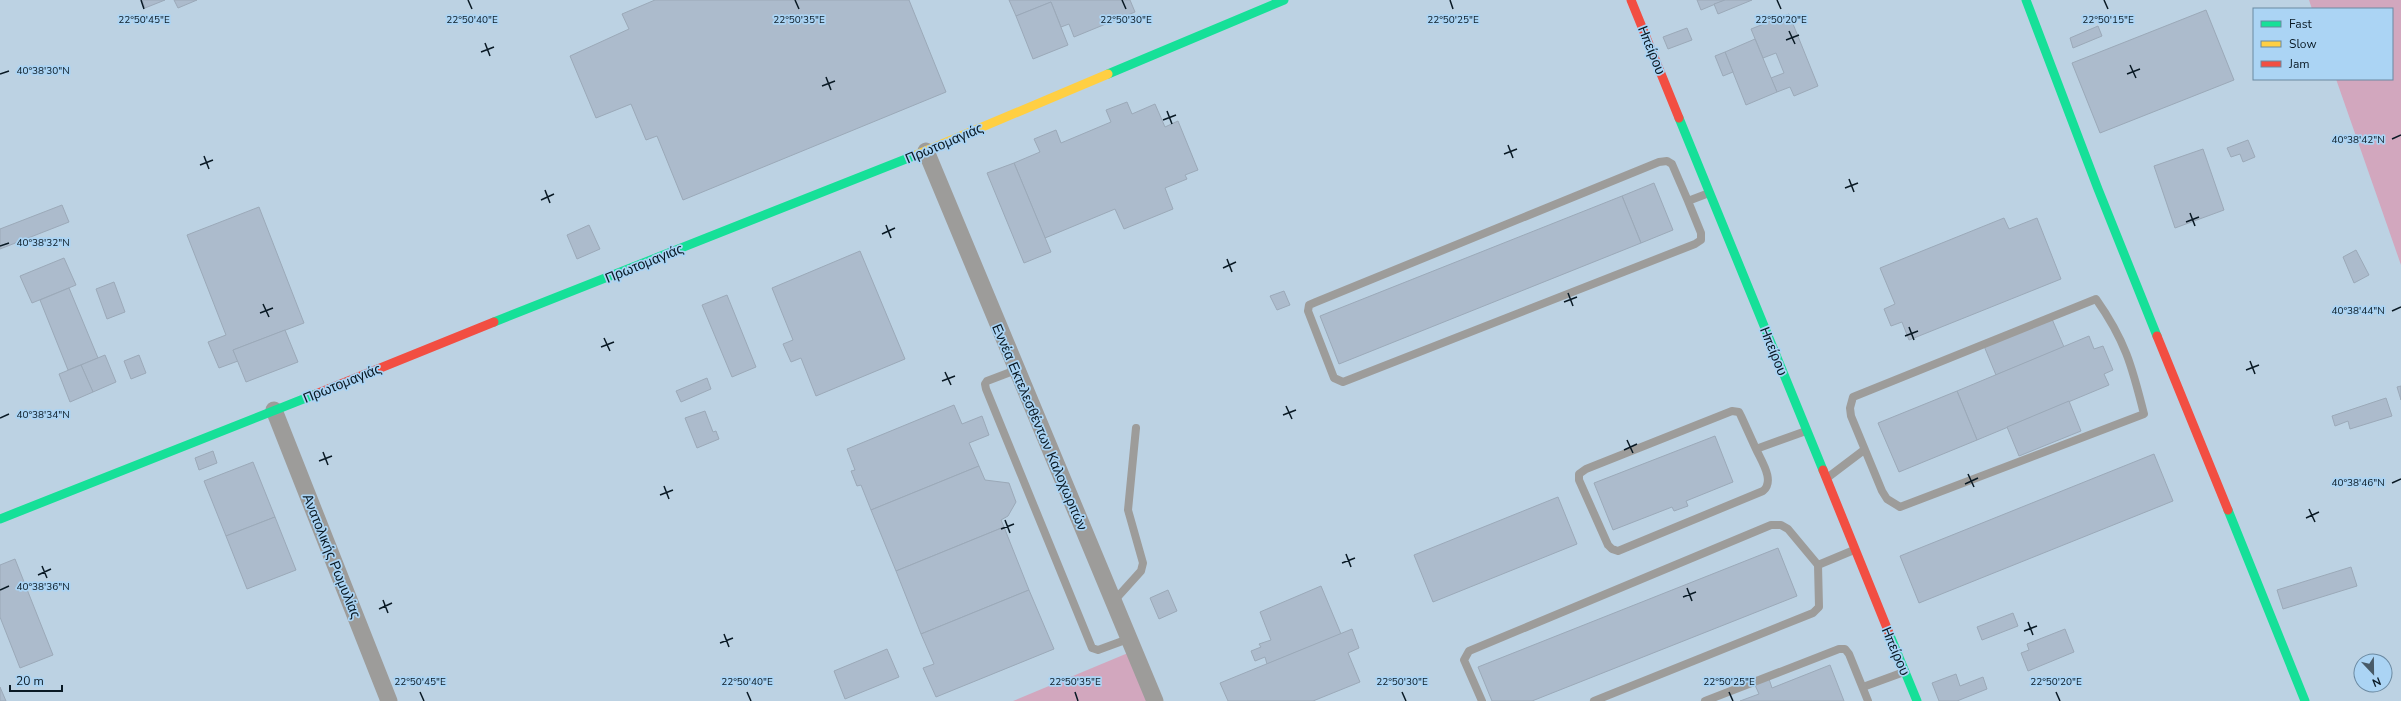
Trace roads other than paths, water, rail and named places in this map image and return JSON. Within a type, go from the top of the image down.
[{"type":"street","name":"Πρωτομαγιάς","points":[[0,519],[926,151],[1284,0]]},
{"type":"street","name":"Ηπείρου","points":[[1631,0],[1807,430],[1854,550],[1917,701]]},
{"type":"street","points":[[2026,0],[2101,196],[2305,701]]},
{"type":"street","name":"Εννέα Εκτελεσθέντων Καλοχωριτών","points":[[926,151],[1155,701]]},
{"type":"street","name":"Ανατολικής Ρωμυλίας","points":[[274,410],[389,701]]},
{"type":"lane","points":[[1667,161],[1672,164],[1688,201],[1701,233],[1701,240],[1695,244],[1343,382],[1334,378],[1308,311],[1309,305],[1659,162],[1667,161]]},
{"type":"lane","points":[[1688,201],[1710,193]]},
{"type":"lane","points":[[2096,299],[2118,333],[2126,350],[2144,414],[1900,507],[1887,499],[1864,450],[1851,416],[1850,408],[1853,397],[2096,299]]},
{"type":"lane","points":[[1016,370],[987,381],[985,384],[986,389],[1092,648],[1098,650],[1128,639]]},
{"type":"lane","points":[[1732,411],[1739,412],[1756,449],[1769,480],[1767,488],[1618,551],[1612,549],[1608,545],[1579,480],[1579,474],[1586,469],[1732,411]]},
{"type":"lane","points":[[1113,602],[1141,571],[1143,563],[1128,510],[1136,428]]},
{"type":"lane","points":[[1756,449],[1807,430]]},
{"type":"lane","points":[[1826,479],[1864,450]]},
{"type":"lane","points":[[1482,701],[1464,660],[1469,651],[1771,525],[1781,525],[1788,529],[1818,565],[1819,608],[1813,613],[1594,701]]},
{"type":"lane","points":[[1818,565],[1854,550]]},
{"type":"lane","points":[[1705,701],[1839,649],[1845,649],[1849,654],[1868,701]]},
{"type":"lane","points":[[1862,687],[1905,671]]}]
